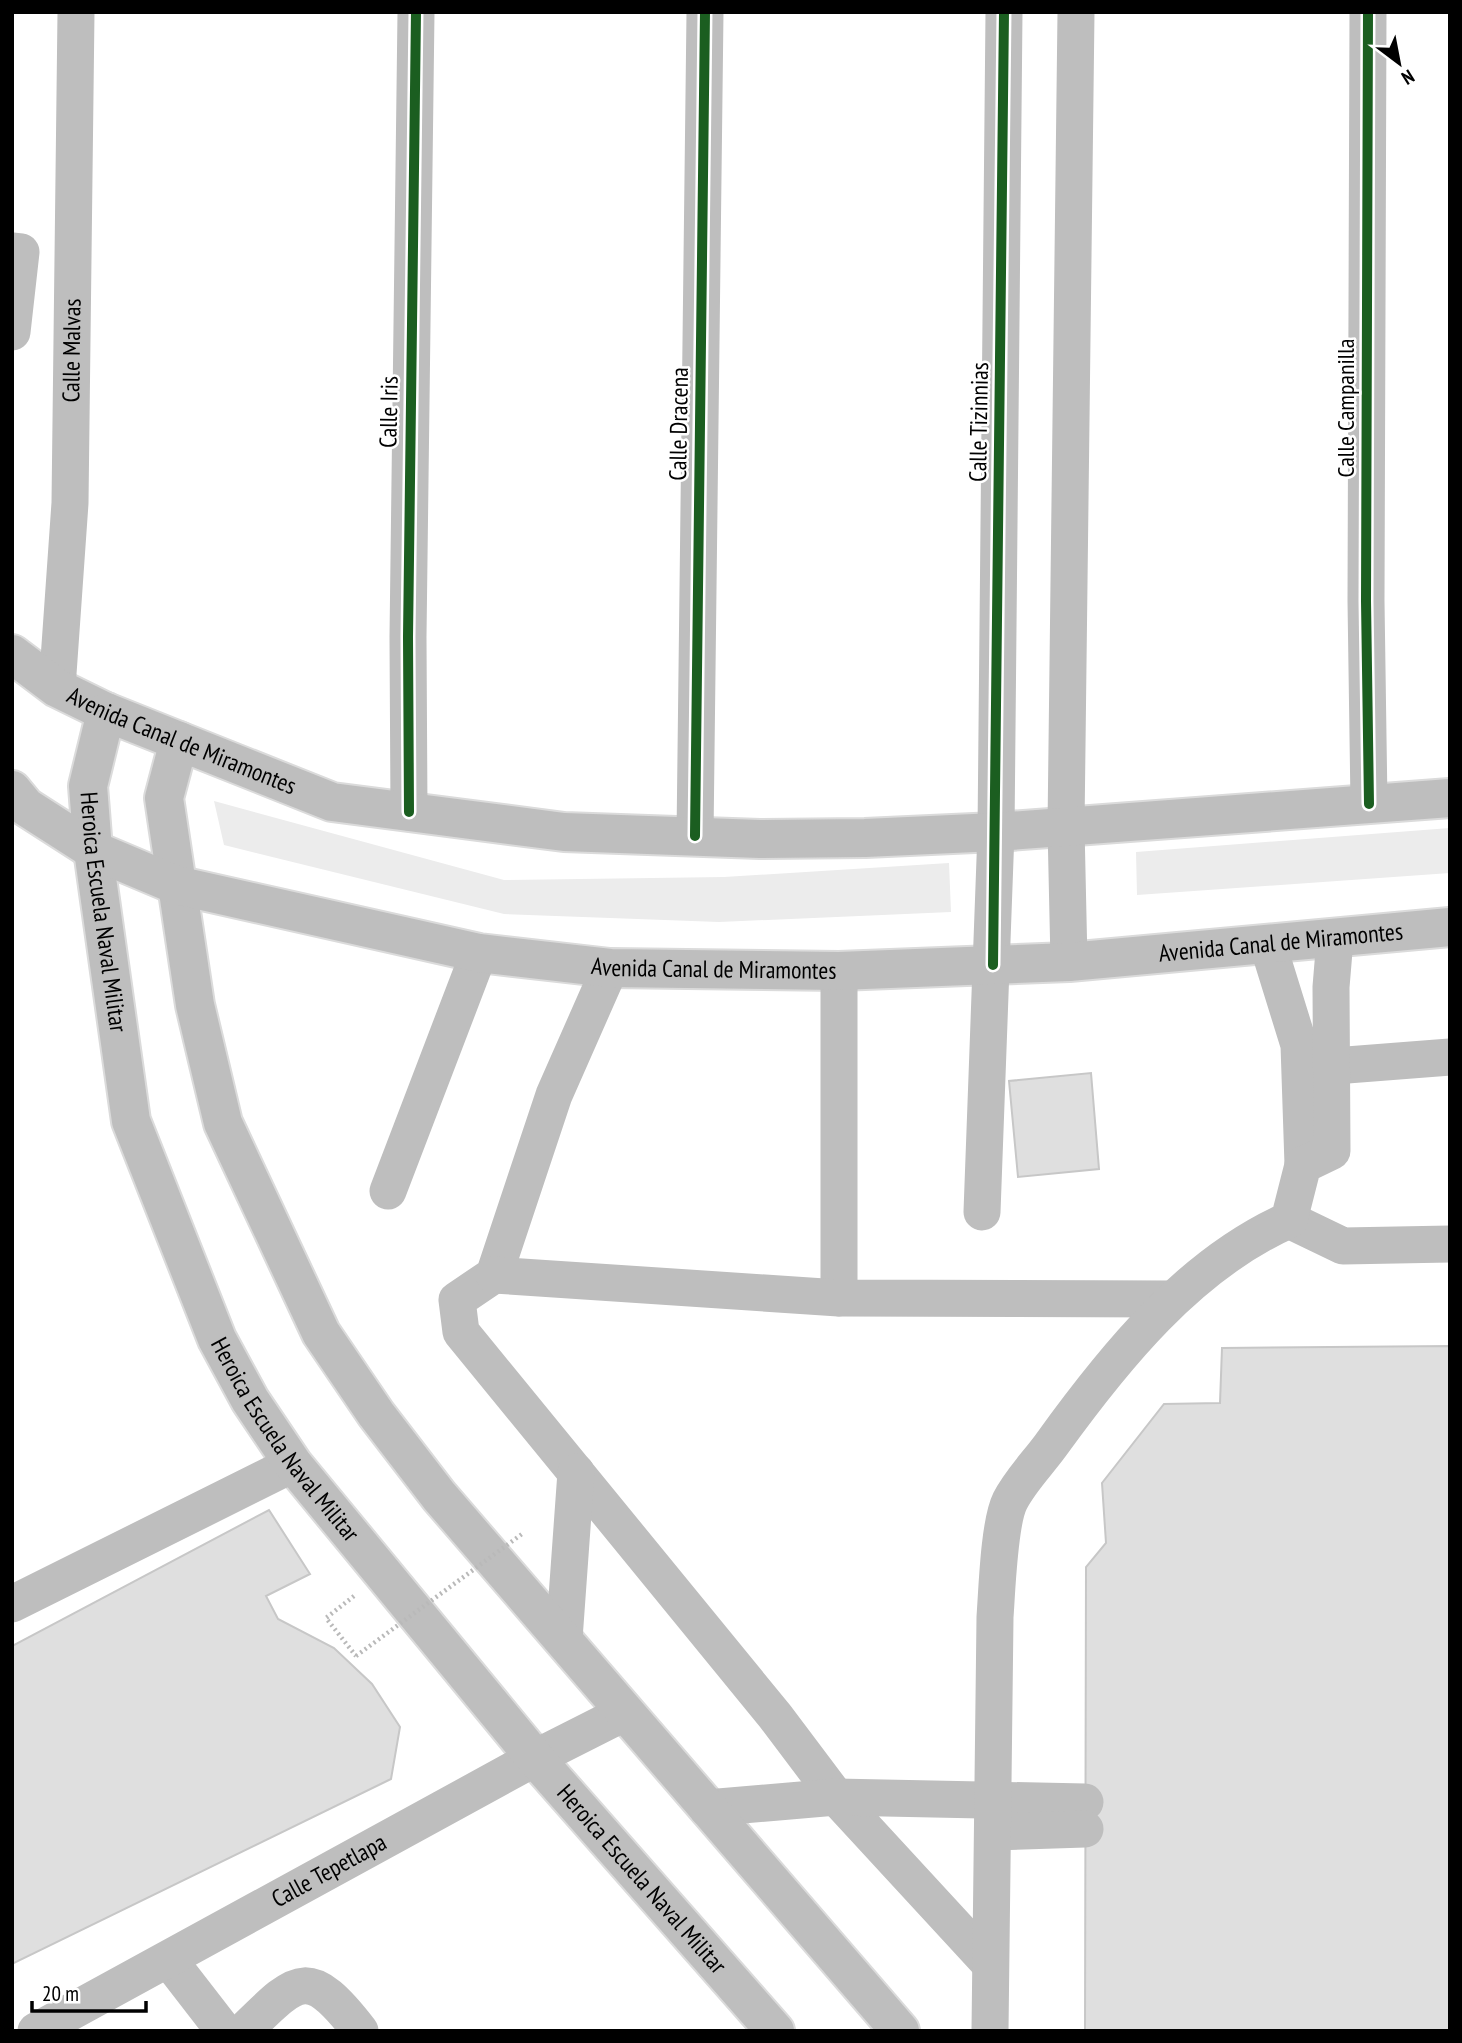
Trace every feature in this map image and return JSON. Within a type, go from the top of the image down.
[{"type":"main road","name":"Avenida Canal de Miramontes","points":[[12,653],[57,688],[106,712],[332,802],[564,832],[864,838],[996,832],[1450,798]]},
{"type":"main road","name":"Heroica Escuela Naval Militar","points":[[106,712],[88,786],[93,850],[131,1121],[217,1339],[250,1400],[293,1464],[535,1758],[775,2031]]},
{"type":"main road","points":[[179,741],[164,798],[195,1005],[223,1123],[321,1333],[376,1414],[431,1485],[624,1713],[900,2031]]},
{"type":"main road","name":"Avenida Canal de Miramontes","points":[[17,805],[93,850],[176,886],[479,953],[610,968],[839,971],[1069,962],[1450,927]]},
{"type":"street","name":"Calle Malvas","points":[[57,688],[70,503],[76,12]]},
{"type":"street","name":"Calle Iris","points":[[408,812],[416,12]]},
{"type":"street","name":"Calle Dracena","points":[[695,836],[705,12]]},
{"type":"street","name":"Calle Tizinnias","points":[[982,1212],[996,832],[1004,12]]},
{"type":"street","points":[[1069,962],[1066,827],[1076,12]]},
{"type":"street","name":"Calle Campanilla","points":[[1368,12],[1366,601],[1369,804]]},
{"type":"street","points":[[12,251],[21,252],[12,332]]},
{"type":"street","points":[[989,2031],[995,1617],[998,1566],[1009,1502],[1079,1406],[1173,1299],[1253,1236],[1289,1220],[1317,1158],[1334,1066],[1331,986],[1335,939]]},
{"type":"street","points":[[1268,945],[1299,1045],[1317,1158]]},
{"type":"street","points":[[388,1191],[479,953]]},
{"type":"street","points":[[610,968],[554,1096],[494,1275],[457,1300],[461,1332],[836,1797],[989,1963]]},
{"type":"street","points":[[839,971],[839,1298]]},
{"type":"street","points":[[1334,1066],[1450,1057]]},
{"type":"street","points":[[1289,1220],[1343,1246],[1450,1244]]},
{"type":"street","points":[[494,1275],[839,1298],[1173,1299]]},
{"type":"street","points":[[12,1604],[293,1464]]},
{"type":"street","points":[[564,1639],[576,1472]]},
{"type":"street","name":"Calle Tepetlapa","points":[[36,2031],[535,1758],[624,1713]]},
{"type":"street","points":[[707,1808],[836,1797],[994,1816],[1085,1816]]},
{"type":"street","points":[[169,1960],[224,2031]]},
{"type":"street","points":[[244,2031],[286,1990],[310,1985],[334,1997],[359,2031]]},
{"type":"path","points":[[383,1573],[326,1618],[356,1656],[522,1534]]},
{"type":"shaded area","points":[[214,801],[504,880],[724,877],[949,863],[951,912],[719,922],[504,914],[224,845]]},
{"type":"shaded area","points":[[1450,828],[1450,873],[1137,895],[1136,852]]},
{"type":"building","points":[[1091,1073],[1099,1169],[1018,1177],[1009,1081]]},
{"type":"building","points":[[1450,1346],[1450,2031],[1085,2031],[1086,1567],[1106,1543],[1102,1483],[1164,1404],[1220,1403],[1222,1348]]},
{"type":"building","points":[[269,1510],[310,1574],[266,1596],[278,1619],[334,1648],[372,1684],[400,1727],[391,1779],[12,1964],[12,1646]]},
{"type":"cycle path","points":[[409,812],[408,637],[416,12]]},
{"type":"cycle path","points":[[695,836],[705,12]]},
{"type":"cycle path","points":[[993,965],[1004,12]]},
{"type":"cycle path","points":[[1368,12],[1366,601],[1369,804]]}]
